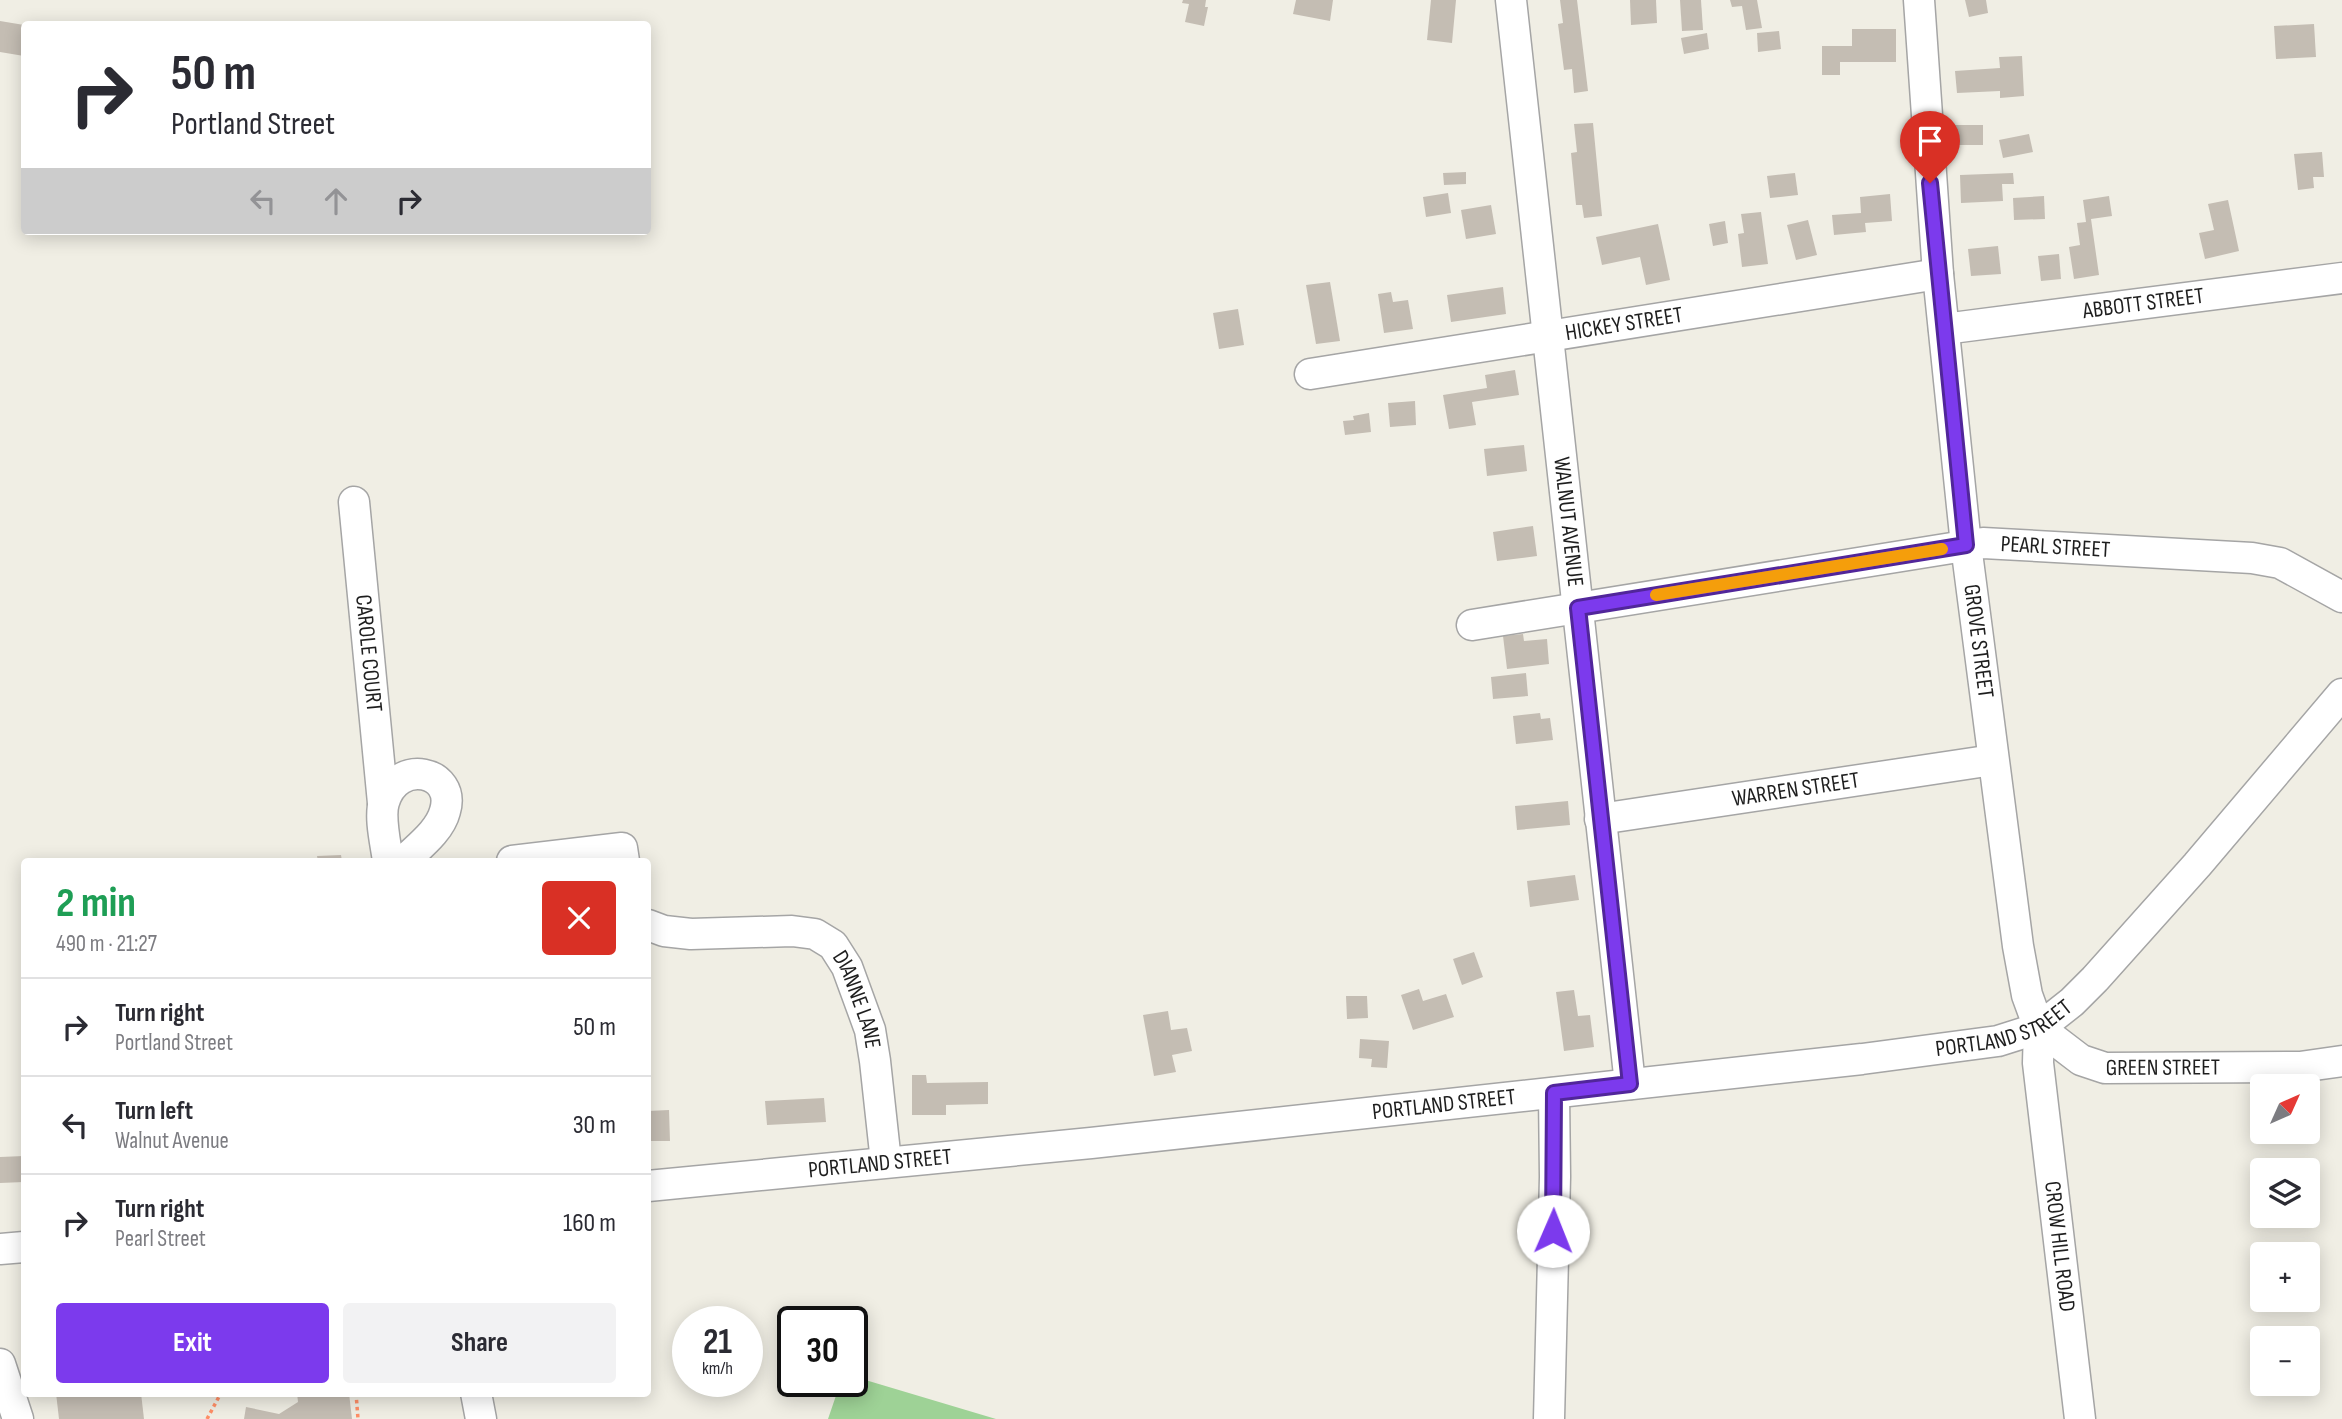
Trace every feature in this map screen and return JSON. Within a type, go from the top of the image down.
[{"type":"street","name":"WALNUT AVENUE","points":[[1511,0],[1630,1084]]},
{"type":"street","name":"GROVE STREET","points":[[1919,0],[1938,275],[1966,545],[2018,946],[2027,995],[2039,1028]]},
{"type":"street","name":"HICKEY STREET","points":[[1310,374],[1938,275]]},
{"type":"street","name":"ABBOTT STREET","points":[[1944,329],[2342,278]]},
{"type":"street","name":"CAROLE COURT","points":[[354,502],[388,858]]},
{"type":"street","name":"PEARL STREET","points":[[1472,625],[1991,543],[2252,558],[2280,563],[2342,597]]},
{"type":"street","name":"PORTLAND STREET","points":[[651,1186],[1105,1142],[1862,1059],[1998,1041],[2039,1028],[2072,1002],[2266,786],[2342,694]]},
{"type":"street","name":"WARREN STREET","points":[[1600,819],[1993,760]]},
{"type":"street","points":[[383,803],[395,783],[405,775],[418,772],[429,775],[441,785],[446,796],[446,811],[439,824],[407,858]]},
{"type":"street","points":[[537,858],[622,848],[624,858]]},
{"type":"street","name":"DIANNE LANE","points":[[651,926],[664,931],[691,934],[792,931],[815,934],[833,945],[847,967],[870,1030],[886,1163]]},
{"type":"street","name":"GREEN STREET","points":[[2039,1028],[2081,1060],[2105,1068],[2300,1067],[2342,1061]]},
{"type":"street","name":"CROW HILL ROAD","points":[[2039,1028],[2040,1076],[2080,1419]]},
{"type":"street","points":[[2040,1076],[2081,1060]]},
{"type":"street","points":[[1549,1419],[1554,1093]]},
{"type":"street","points":[[0,1249],[21,1247]]},
{"type":"street","points":[[0,1364],[18,1419]]},
{"type":"street","points":[[477,1397],[481,1419]]},
{"type":"path","points":[[207,1419],[218,1397]]},
{"type":"path","points":[[356,1397],[358,1419]]},
{"type":"green space","points":[[868,1381],[996,1419],[828,1419],[836,1397],[868,1397]]},
{"type":"building","points":[[1183,0],[1206,0],[1205,7],[1208,7],[1204,26],[1185,22],[1189,4],[1182,3]]},
{"type":"building","points":[[1296,0],[1333,0],[1330,21],[1293,14]]},
{"type":"building","points":[[1431,0],[1456,0],[1452,43],[1427,40]]},
{"type":"building","points":[[1560,0],[1577,0],[1588,91],[1574,93],[1572,69],[1564,70],[1558,24],[1563,23]]},
{"type":"building","points":[[1630,0],[1656,0],[1657,23],[1631,25]]},
{"type":"building","points":[[1680,0],[1701,0],[1703,30],[1682,31]]},
{"type":"building","points":[[1730,0],[1757,0],[1762,28],[1746,30],[1742,6],[1732,7]]},
{"type":"building","points":[[1965,0],[1986,0],[1988,13],[1969,17]]},
{"type":"building","points":[[0,21],[21,24],[21,56],[0,52]]},
{"type":"building","points":[[2314,24],[2316,57],[2276,59],[2274,26]]},
{"type":"building","points":[[1852,29],[1896,29],[1896,62],[1840,62],[1840,75],[1822,75],[1822,46],[1852,46]]},
{"type":"building","points":[[1779,31],[1781,49],[1758,52],[1757,33]]},
{"type":"building","points":[[1707,33],[1709,49],[1684,54],[1681,38]]},
{"type":"building","points":[[2022,56],[2024,96],[2000,98],[2000,91],[1957,93],[1955,71],[2000,68],[1999,57]]},
{"type":"building","points":[[1593,123],[1602,216],[1584,218],[1582,205],[1576,205],[1571,153],[1577,152],[1574,124]]},
{"type":"building","points":[[1955,125],[1983,125],[1983,145],[1955,145]]},
{"type":"building","points":[[2029,134],[2033,152],[2003,158],[1999,140]]},
{"type":"building","points":[[2322,152],[2324,177],[2313,177],[2314,188],[2298,190],[2294,154]]},
{"type":"building","points":[[1466,172],[1466,184],[1444,185],[1443,173]]},
{"type":"building","points":[[1795,173],[1798,195],[1770,198],[1767,176]]},
{"type":"building","points":[[2013,173],[2014,184],[2002,184],[2003,201],[1961,203],[1960,175]]},
{"type":"building","points":[[1448,193],[1451,213],[1426,217],[1423,197]]},
{"type":"building","points":[[1890,194],[1892,221],[1865,223],[1866,232],[1834,235],[1832,215],[1861,213],[1860,197]]},
{"type":"building","points":[[2044,196],[2045,219],[2014,220],[2013,198]]},
{"type":"building","points":[[2109,196],[2112,216],[2091,219],[2099,275],[2074,279],[2069,247],[2080,245],[2077,223],[2086,222],[2083,200]]},
{"type":"building","points":[[2228,200],[2239,251],[2205,259],[2199,233],[2214,230],[2208,204]]},
{"type":"building","points":[[1491,205],[1496,234],[1466,239],[1461,210]]},
{"type":"building","points":[[1761,212],[1768,264],[1742,267],[1738,234],[1744,233],[1741,214]]},
{"type":"building","points":[[1808,220],[1817,255],[1796,260],[1787,225]]},
{"type":"building","points":[[1725,221],[1728,243],[1713,246],[1709,224]]},
{"type":"building","points":[[1658,224],[1670,280],[1646,285],[1640,257],[1602,265],[1596,237]]},
{"type":"building","points":[[1998,246],[2001,274],[1971,276],[1968,249]]},
{"type":"building","points":[[2059,254],[2061,279],[2041,281],[2038,256]]},
{"type":"building","points":[[1330,282],[1340,341],[1316,344],[1306,285]]},
{"type":"building","points":[[1503,287],[1506,314],[1451,322],[1447,295]]},
{"type":"building","points":[[1391,292],[1393,302],[1408,300],[1413,329],[1384,333],[1378,294]]},
{"type":"building","points":[[1238,309],[1244,345],[1219,349],[1213,313]]},
{"type":"building","points":[[1515,370],[1519,395],[1472,402],[1476,425],[1449,429],[1443,395],[1487,388],[1485,375]]},
{"type":"building","points":[[1415,401],[1416,425],[1390,427],[1388,403]]},
{"type":"building","points":[[1369,413],[1371,432],[1345,435],[1343,421],[1354,420],[1353,416]]},
{"type":"building","points":[[1524,445],[1527,471],[1487,476],[1484,449]]},
{"type":"building","points":[[1533,526],[1537,556],[1497,561],[1493,532]]},
{"type":"building","points":[[1523,634],[1524,641],[1547,639],[1549,664],[1507,669],[1503,636]]},
{"type":"building","points":[[1526,673],[1528,696],[1493,699],[1491,677]]},
{"type":"building","points":[[1540,713],[1541,719],[1550,718],[1553,740],[1516,744],[1513,716]]},
{"type":"building","points":[[1568,801],[1570,825],[1517,830],[1515,806]]},
{"type":"building","points":[[341,855],[342,858],[317,858]]},
{"type":"building","points":[[1575,875],[1579,900],[1530,907],[1527,881]]},
{"type":"building","points":[[1474,952],[1483,977],[1462,985],[1453,959]]},
{"type":"building","points":[[1419,989],[1423,1001],[1446,994],[1454,1017],[1413,1030],[1401,995]]},
{"type":"building","points":[[1574,990],[1578,1016],[1590,1015],[1594,1047],[1564,1051],[1556,992]]},
{"type":"building","points":[[1346,996],[1367,996],[1368,1018],[1347,1019]]},
{"type":"building","points":[[1168,1011],[1171,1030],[1187,1028],[1192,1051],[1172,1055],[1176,1072],[1154,1076],[1143,1015]]},
{"type":"building","points":[[1360,1039],[1389,1041],[1387,1068],[1371,1067],[1372,1059],[1359,1058]]},
{"type":"building","points":[[912,1075],[926,1075],[927,1083],[988,1082],[988,1104],[946,1105],[946,1115],[912,1115]]},
{"type":"building","points":[[824,1098],[826,1122],[767,1125],[765,1101]]},
{"type":"building","points":[[669,1110],[670,1141],[651,1141],[651,1111]]},
{"type":"building","points":[[21,1156],[21,1182],[0,1183],[0,1157]]},
{"type":"building","points":[[56,1397],[141,1397],[144,1419],[59,1419]]},
{"type":"building","points":[[297,1397],[349,1397],[352,1419],[244,1419],[246,1407],[279,1414],[298,1402]]},
{"type":"slow traffic","points":[[1656,595],[1942,549]]},
{"type":"route","points":[[1553,1231],[1554,1093],[1630,1084],[1578,608],[1966,545],[1930,183]]}]
